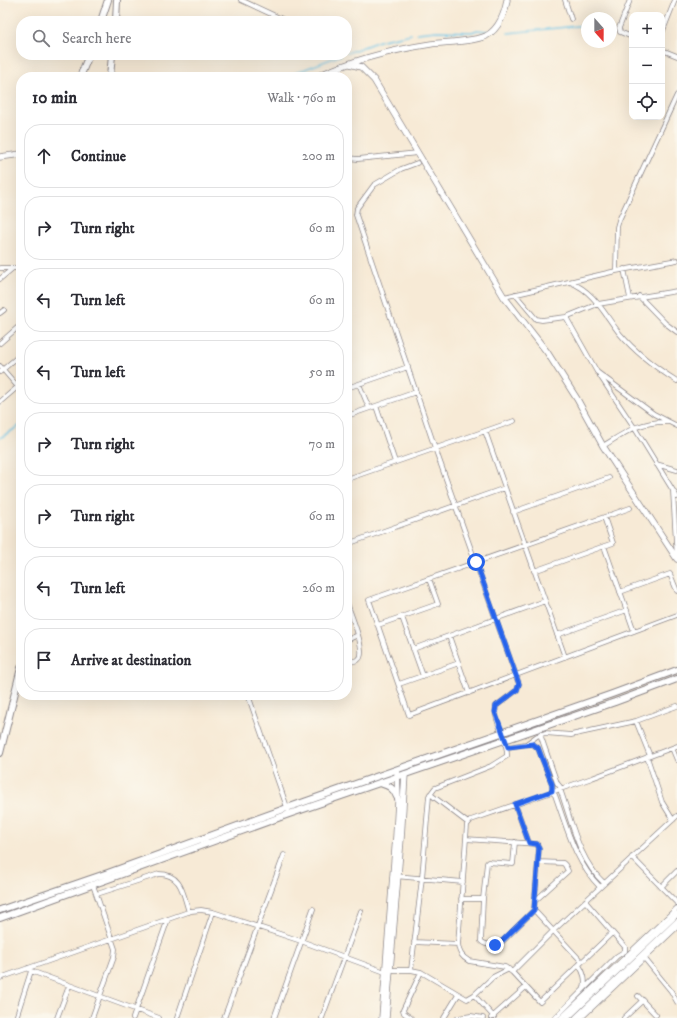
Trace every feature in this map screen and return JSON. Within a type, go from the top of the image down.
[{"type":"main road","points":[[103,16],[108,0]]},
{"type":"main road","points":[[116,16],[117,0]]},
{"type":"main road","points":[[82,72],[86,60]]},
{"type":"main road","points":[[110,72],[112,60]]},
{"type":"main road","points":[[0,910],[677,670]]},
{"type":"main road","points":[[0,918],[289,814],[615,702],[677,679]]},
{"type":"main road","points":[[0,753],[16,688]]},
{"type":"main road","points":[[378,783],[394,789],[397,797]]},
{"type":"street","points":[[241,0],[275,16]]},
{"type":"street","points":[[329,72],[366,58],[417,47],[485,36],[498,25],[508,0]]},
{"type":"street","points":[[565,0],[571,19]]},
{"type":"street","points":[[629,36],[620,32],[619,28],[630,0]]},
{"type":"street","points":[[665,25],[675,0]]},
{"type":"street","points":[[665,51],[677,56]]},
{"type":"street","points":[[350,64],[361,67],[374,80],[504,297],[547,352],[577,399],[603,446],[677,559]]},
{"type":"street","points":[[616,271],[617,227],[619,220],[677,95]]},
{"type":"street","points":[[352,158],[418,153]]},
{"type":"street","points":[[0,156],[16,154]]},
{"type":"street","points":[[411,970],[430,794],[435,788],[492,766],[507,756],[508,747],[495,712],[496,706],[517,690],[519,684],[435,448],[358,223],[356,211],[359,204],[374,185],[401,169],[417,163]]},
{"type":"street","points":[[504,297],[624,269],[677,260]]},
{"type":"street","points":[[0,268],[13,268]]},
{"type":"street","points":[[0,279],[13,268]]},
{"type":"street","points":[[624,269],[630,298]]},
{"type":"street","points":[[570,282],[587,291],[620,333],[645,358],[677,380]]},
{"type":"street","points":[[515,294],[536,319],[542,320],[566,317],[598,304],[639,296],[677,291]]},
{"type":"street","points":[[639,296],[661,319],[677,332]]},
{"type":"street","points":[[566,317],[597,372],[634,427],[677,497]]},
{"type":"street","points":[[0,342],[16,329]]},
{"type":"street","points":[[16,358],[1,369],[16,382]]},
{"type":"street","points":[[352,386],[408,367]]},
{"type":"street","points":[[597,372],[639,404],[677,426]]},
{"type":"street","points":[[671,377],[677,375]]},
{"type":"street","points":[[359,384],[368,408]]},
{"type":"street","points":[[0,402],[16,388]]},
{"type":"street","points":[[352,414],[416,392]]},
{"type":"street","points":[[376,406],[395,462]]},
{"type":"street","points":[[352,476],[514,421]]},
{"type":"street","points":[[603,446],[634,427],[646,423],[668,422]]},
{"type":"street","points":[[485,431],[564,657]]},
{"type":"street","points":[[656,464],[677,470]]},
{"type":"street","points":[[513,512],[609,478]]},
{"type":"street","points":[[352,542],[505,488]]},
{"type":"street","points":[[672,490],[677,559]]},
{"type":"street","points":[[630,508],[369,600],[409,715],[677,615]]},
{"type":"street","points":[[534,570],[613,543],[604,517]]},
{"type":"street","points":[[604,546],[634,630]]},
{"type":"street","points":[[620,592],[670,574],[677,591]]},
{"type":"street","points":[[378,625],[438,604],[429,579]]},
{"type":"street","points":[[413,649],[545,601]]},
{"type":"street","points":[[557,635],[627,610]]},
{"type":"street","points":[[402,617],[423,676]]},
{"type":"street","points":[[352,618],[360,643],[360,658],[352,661]]},
{"type":"street","points":[[352,638],[358,635]]},
{"type":"street","points":[[449,636],[469,693]]},
{"type":"street","points":[[399,684],[459,663]]},
{"type":"street","points":[[250,700],[289,814]]},
{"type":"street","points":[[526,744],[540,734],[571,735],[636,721],[677,707]]},
{"type":"street","points":[[636,721],[662,802],[673,820]]},
{"type":"street","points":[[540,734],[557,783],[561,788],[561,792],[583,854],[596,876],[604,883]]},
{"type":"street","points":[[508,747],[533,744],[538,748],[552,784],[552,791],[556,795],[580,862],[590,877],[600,887]]},
{"type":"street","points":[[612,933],[540,1002],[511,971],[498,965],[469,961],[462,956],[458,950],[458,944],[468,823],[471,820],[675,747],[677,760]]},
{"type":"street","points":[[396,876],[397,770]]},
{"type":"street","points":[[386,1018],[388,971],[405,774]]},
{"type":"street","points":[[430,794],[468,823]]},
{"type":"street","points":[[515,804],[529,843]]},
{"type":"street","points":[[0,978],[29,970],[112,938],[168,919],[189,912],[201,910],[213,912],[388,971],[411,970],[421,972],[467,999],[474,996],[493,977],[511,971],[677,816]]},
{"type":"street","points":[[466,839],[515,842],[529,843],[538,845],[534,910],[499,944],[495,945],[483,943],[481,941],[482,899],[486,863],[513,864],[515,842]]},
{"type":"street","points":[[224,1018],[284,855]]},
{"type":"street","points":[[632,857],[677,903]]},
{"type":"street","points":[[535,901],[568,871],[563,863],[538,862]]},
{"type":"street","points":[[661,886],[677,871]]},
{"type":"street","points":[[97,894],[159,874],[167,874],[176,879],[180,884],[189,912]]},
{"type":"street","points":[[396,876],[462,882]]},
{"type":"street","points":[[92,1018],[115,953],[112,938],[93,885]]},
{"type":"street","points":[[461,899],[482,899]]},
{"type":"street","points":[[555,1018],[617,956],[625,951],[625,947],[585,901]]},
{"type":"street","points":[[560,1018],[677,908]]},
{"type":"street","points":[[274,1018],[313,909]]},
{"type":"street","points":[[322,1018],[361,910]]},
{"type":"street","points":[[534,910],[580,964],[585,980],[584,989]]},
{"type":"street","points":[[177,1018],[213,912]]},
{"type":"street","points":[[567,1018],[677,914]]},
{"type":"street","points":[[133,1018],[168,919]]},
{"type":"street","points":[[576,1018],[677,922]]},
{"type":"street","points":[[581,1018],[645,959],[677,927]]},
{"type":"street","points":[[414,942],[458,944]]},
{"type":"street","points":[[645,959],[671,991],[677,1002]]},
{"type":"street","points":[[29,970],[159,1018]]},
{"type":"street","points":[[16,1018],[29,970]]},
{"type":"street","points":[[382,1018],[388,971]]},
{"type":"street","points":[[411,1018],[404,1013],[403,1010],[421,972]]},
{"type":"street","points":[[57,1018],[69,986]]},
{"type":"street","points":[[474,996],[493,1017],[526,987]]},
{"type":"street","points":[[444,1018],[458,995]]},
{"type":"street","points":[[638,996],[656,1015]]},
{"type":"street","points":[[624,1018],[642,1000]]},
{"type":"street","points":[[458,1018],[471,1016],[483,1018]]},
{"type":"waterway","points":[[508,33],[581,26]]},
{"type":"waterway","points":[[417,33],[436,31],[488,31]]},
{"type":"waterway","points":[[352,51],[382,40],[411,34]]},
{"type":"waterway","points":[[298,72],[328,60]]},
{"type":"waterway","points":[[0,438],[16,428]]},
{"type":"route","points":[[476,562],[519,684],[517,690],[496,706],[495,712],[508,747],[533,744],[538,748],[552,784],[552,791],[515,804],[529,843],[537,844],[539,848],[534,910],[499,944],[495,945]]}]
